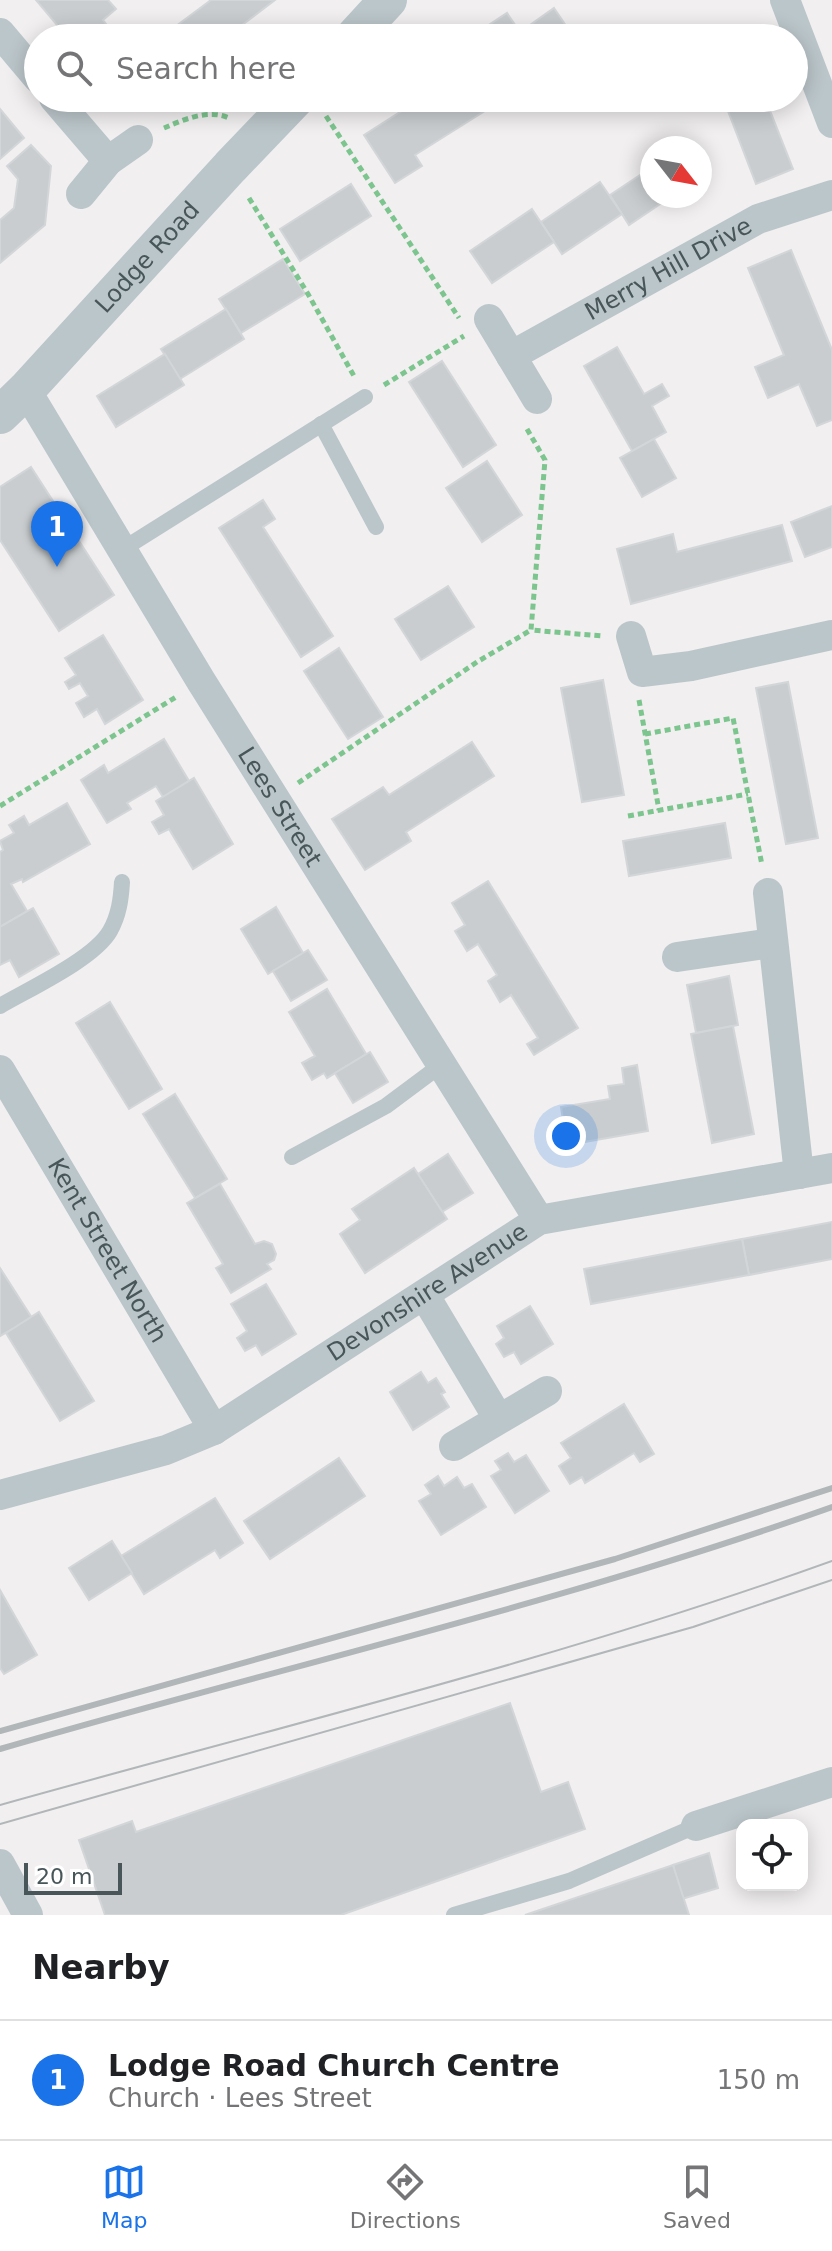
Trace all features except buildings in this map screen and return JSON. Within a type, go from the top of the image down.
[{"type":"street","points":[[366,24],[388,0]]},
{"type":"street","points":[[785,0],[794,24]]},
{"type":"street","points":[[0,33],[24,61]]},
{"type":"street","points":[[808,60],[832,123]]},
{"type":"street","points":[[66,112],[108,161]]},
{"type":"street","name":"Lodge Road","points":[[13,403],[261,133],[296,112]]},
{"type":"street","points":[[81,194],[108,161],[138,140]]},
{"type":"street","name":"Merry Hill Drive","points":[[511,356],[758,219],[832,195]]},
{"type":"street","points":[[473,324],[511,356],[529,409]]},
{"type":"street","name":"Lees Street","points":[[13,403],[123,549],[201,681],[539,1220]]},
{"type":"street","points":[[631,636],[642,672],[691,666],[832,635]]},
{"type":"street","points":[[768,893],[771,943],[799,1174]]},
{"type":"street","points":[[677,957],[771,943]]},
{"type":"street","name":"Kent Street North","points":[[0,1070],[214,1430]]},
{"type":"street","name":"Devonshire Avenue","points":[[0,1495],[166,1450],[214,1430],[539,1220],[832,1168]]},
{"type":"street","points":[[425,1296],[498,1418]]},
{"type":"street","points":[[454,1446],[547,1391]]},
{"type":"street","points":[[696,1826],[832,1782]]},
{"type":"street","points":[[0,1864],[28,1915]]},
{"type":"lane","points":[[123,549],[365,397]]},
{"type":"lane","points":[[321,424],[376,527]]},
{"type":"lane","points":[[0,1006],[83,958],[109,934],[120,909],[122,882]]},
{"type":"lane","points":[[292,1157],[386,1106],[441,1065]]},
{"type":"lane","points":[[454,1915],[569,1881],[696,1826]]},
{"type":"path","points":[[230,167],[308,294],[365,397],[473,324],[316,112]]},
{"type":"path","points":[[138,140],[192,116],[224,115],[261,133]]},
{"type":"path","points":[[529,409],[545,460],[531,630]]},
{"type":"path","points":[[275,799],[477,662],[531,630],[631,636]]},
{"type":"path","points":[[642,672],[638,700],[659,810]]},
{"type":"path","points":[[0,806],[201,681]]},
{"type":"path","points":[[645,734],[733,718],[768,893]]},
{"type":"path","points":[[628,816],[748,794]]},
{"type":"tram line","points":[[0,1805],[523,1661],[832,1561]]},
{"type":"tram line","points":[[0,1824],[693,1627],[832,1580]]},
{"type":"railway","points":[[0,1731],[615,1559],[832,1488]]},
{"type":"railway","points":[[0,1749],[522,1605],[730,1542],[832,1507]]},
{"type":"place","name":"Lodge Road Church Centre","points":[[57,567]]}]
